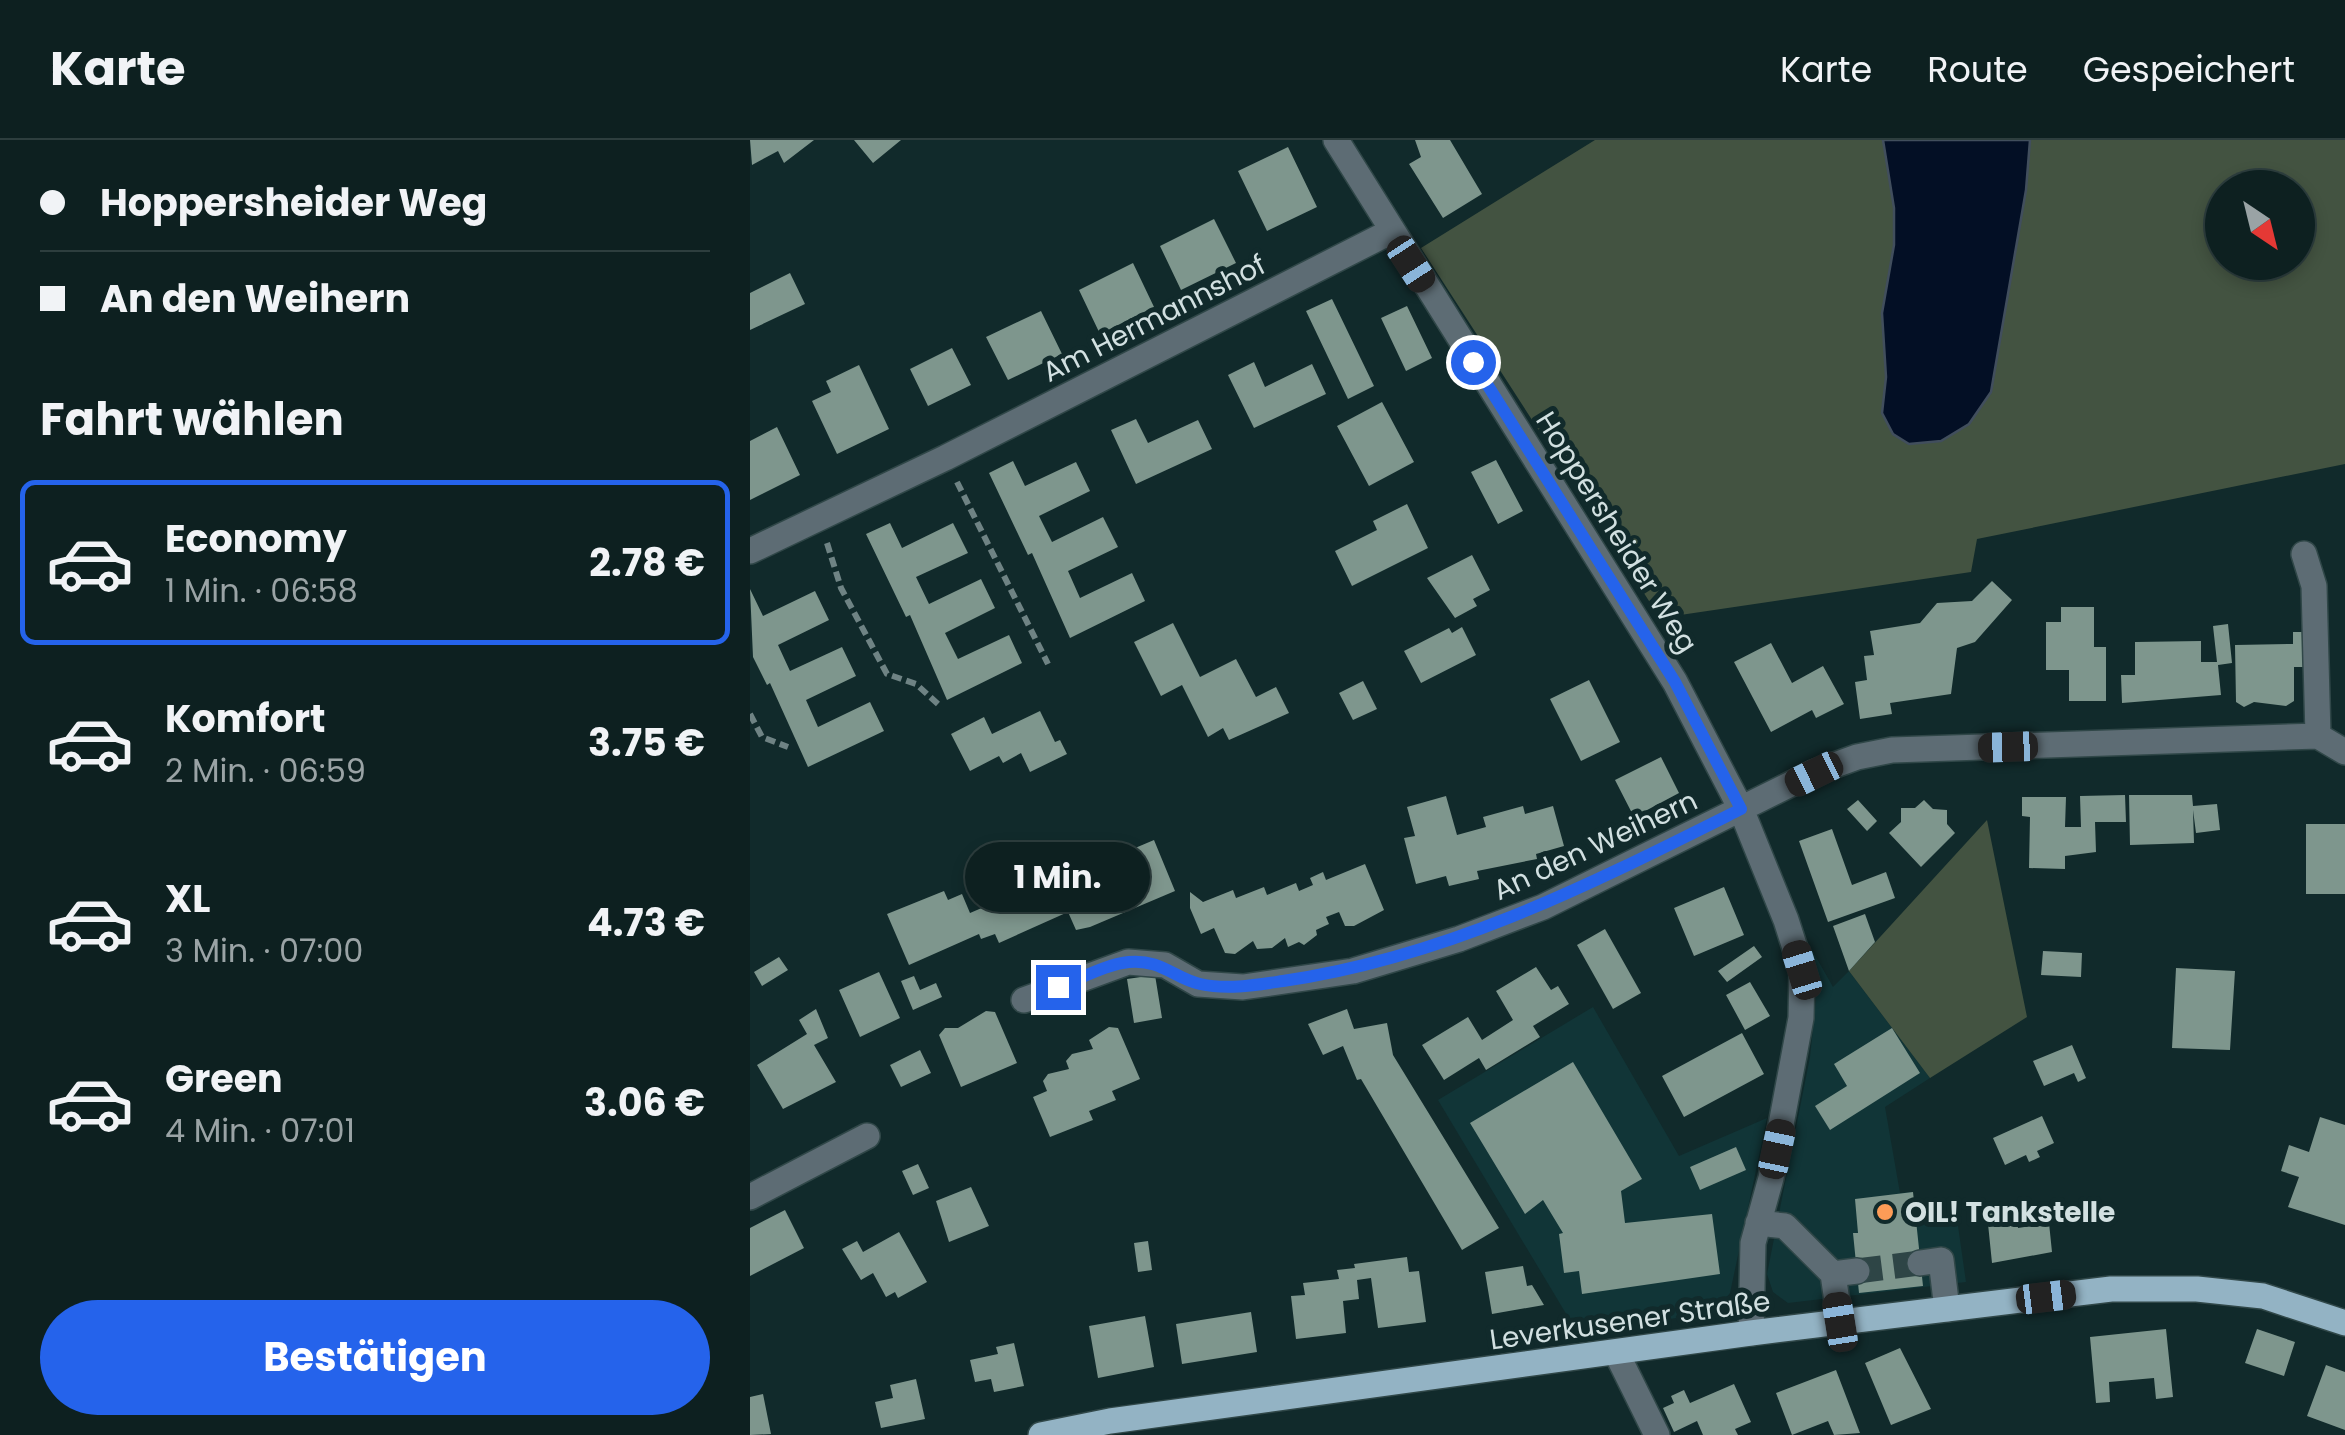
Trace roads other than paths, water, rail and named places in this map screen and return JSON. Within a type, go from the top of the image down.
[{"type":"main road","name":"Leverkusener Straße","points":[[1040,1435],[1110,1421],[1752,1333],[2111,1289],[2197,1289],[2262,1296],[2345,1323]]},
{"type":"street","name":"Hoppersheider Weg","points":[[1336,140],[1390,232],[1675,682],[1741,809],[1802,970],[1800,1018],[1789,1091],[1753,1243],[1752,1333]]},
{"type":"street","name":"Am Hermannshof","points":[[750,551],[945,458],[1390,232]]},
{"type":"street","points":[[2304,554],[2314,586],[2318,736],[2345,752]]},
{"type":"street","name":"An den Weihern","points":[[1024,1000],[1128,962],[1165,965],[1198,984],[1243,987],[1353,971],[1459,940],[1543,907],[1814,774],[1857,757],[1892,750],[2318,736]]},
{"type":"street","points":[[750,1197],[867,1136]]},
{"type":"street","points":[[1758,1223],[1785,1226],[1845,1273],[1840,1322]]},
{"type":"street","points":[[1920,1263],[1941,1260],[1947,1309]]},
{"type":"street","points":[[1617,1354],[1657,1435]]},
{"type":"tunnel","points":[[1857,1271],[1920,1263]]},
{"type":"place","name":"OIL! Tankstelle","points":[[1885,1212]]}]
